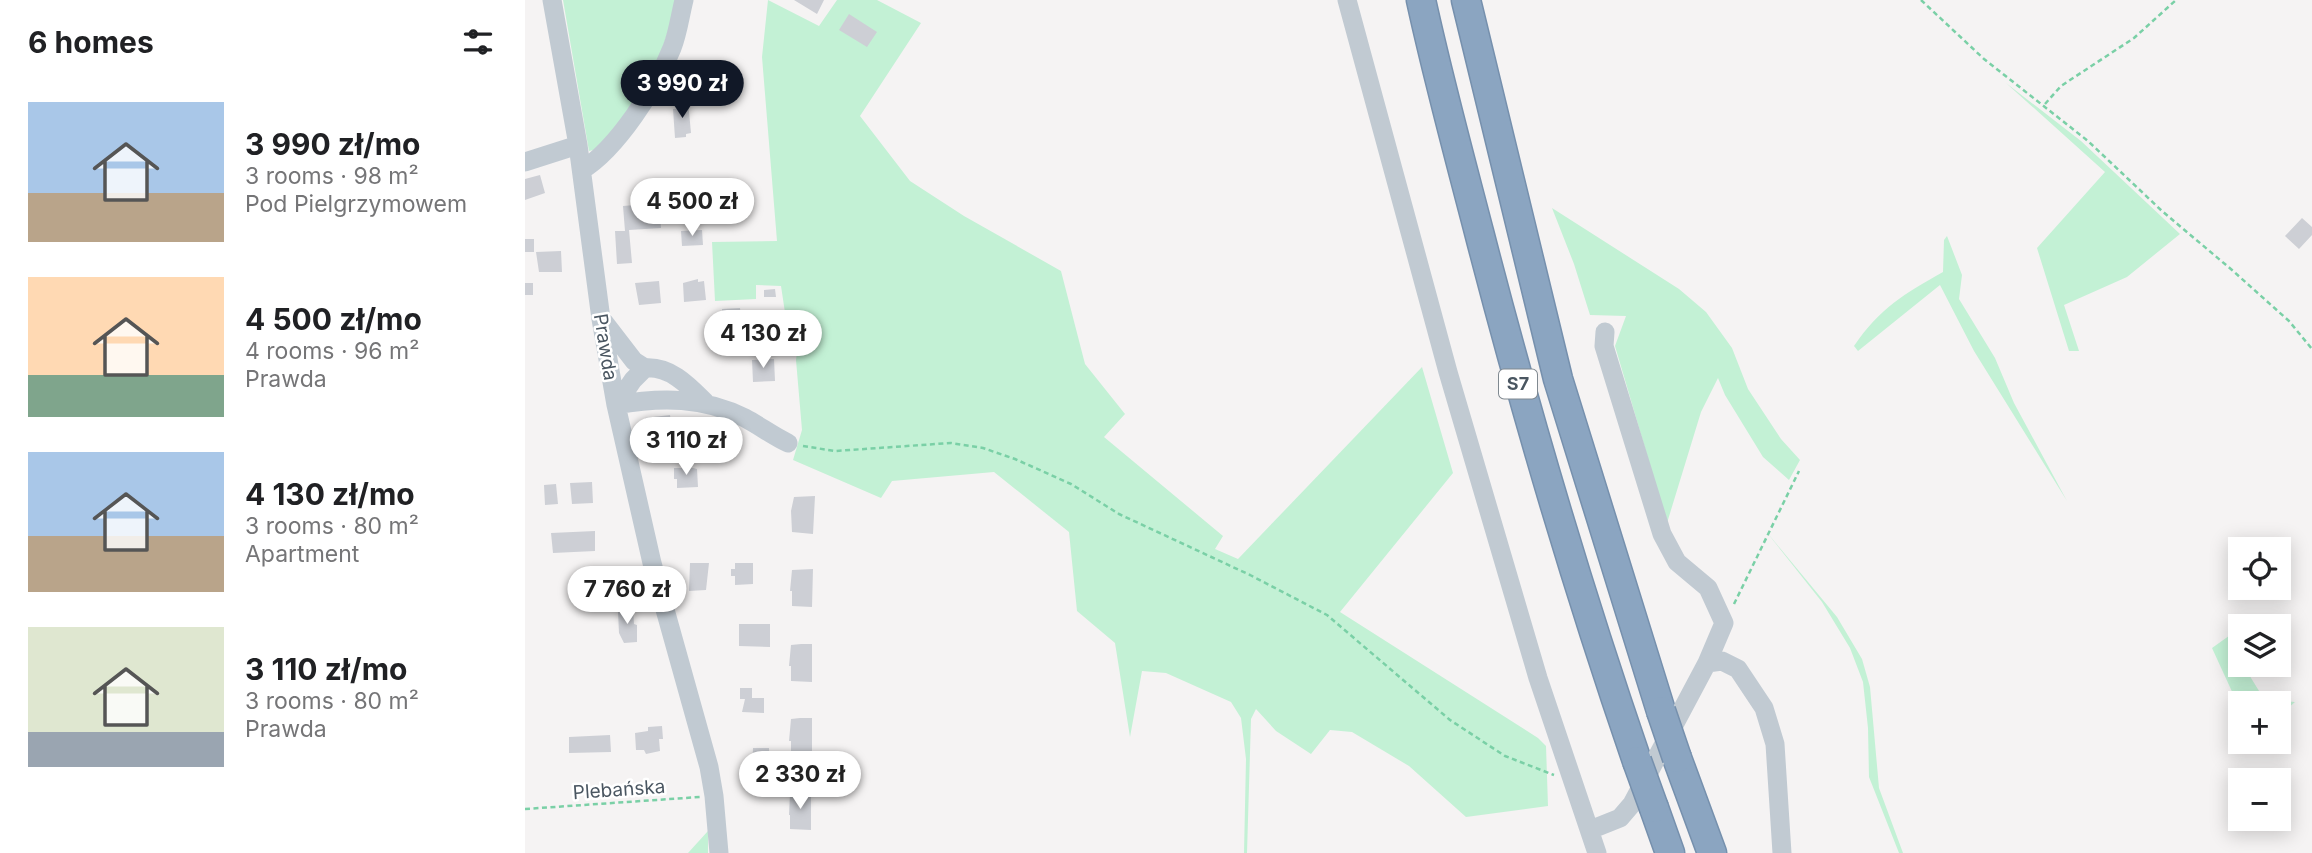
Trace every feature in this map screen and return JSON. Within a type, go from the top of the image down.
[{"type":"highway","name":"S7","points":[[1421,0],[1433,58],[1522,397],[1597,643],[1670,853]]},
{"type":"highway","name":"S7","points":[[1466,0],[1558,379],[1661,712],[1712,853]]},
{"type":"street","name":"Prawda","points":[[552,0],[582,170],[601,319],[616,405],[652,563],[700,730],[714,796],[719,853]]},
{"type":"street","points":[[582,170],[597,161],[609,148],[660,77],[674,45],[684,0]]},
{"type":"street","points":[[1347,0],[1448,372],[1538,678],[1597,853]]},
{"type":"street","points":[[525,162],[578,145]]},
{"type":"street","points":[[601,319],[634,361],[645,368],[659,367],[684,382],[705,402]]},
{"type":"street","points":[[1590,830],[1620,818],[1632,804],[1707,663],[1724,623],[1708,588],[1677,562],[1662,534],[1604,346],[1605,332]]},
{"type":"street","points":[[616,405],[645,368]]},
{"type":"street","points":[[616,405],[645,400],[705,402],[745,418],[788,443]]},
{"type":"street","points":[[1707,663],[1722,661],[1738,669],[1764,708],[1775,744],[1782,853]]},
{"type":"path","points":[[1921,0],[1984,59],[2045,104],[2088,141],[2162,211],[2280,313],[2312,349]]},
{"type":"path","points":[[2045,104],[2061,86],[2134,38],[2176,0]]},
{"type":"path","points":[[788,443],[835,451],[951,443],[983,448],[1015,459],[1071,484],[1119,514],[1250,575],[1327,615],[1450,720],[1505,755],[1573,784]]},
{"type":"path","points":[[1724,623],[1799,471]]},
{"type":"path","name":"Plebańska","points":[[525,809],[714,796]]},
{"type":"green space","points":[[563,0],[678,0],[652,81],[602,148],[589,151]]},
{"type":"green space","points":[[768,0],[819,26],[837,0],[877,0],[921,23],[860,116],[910,181],[964,216],[1061,271],[1085,364],[1125,414],[1104,437],[1223,536],[1215,549],[1238,559],[1422,367],[1453,473],[1340,612],[1538,738],[1546,746],[1548,806],[1466,817],[1409,766],[1352,732],[1330,730],[1311,754],[1276,731],[1256,709],[1251,719],[1247,853],[1244,853],[1246,759],[1241,718],[1231,702],[1166,673],[1142,671],[1130,737],[1115,643],[1077,611],[1069,532],[994,472],[892,481],[881,498],[793,460],[802,430],[796,360],[799,338],[789,339],[781,286],[756,285],[756,299],[715,301],[712,242],[777,241],[762,57]]},
{"type":"green space","points":[[2006,83],[2081,141],[2180,234],[2127,277],[2064,305],[2079,351],[2069,351],[2037,248],[2105,172]]},
{"type":"green space","points":[[1552,208],[1679,289],[1706,312],[1732,348],[1748,389],[1781,439],[1800,460],[1789,480],[1763,457],[1725,395],[1718,378],[1701,412],[1667,523],[1615,346],[1626,316],[1590,315]]},
{"type":"green space","points":[[1947,236],[1962,275],[1959,299],[1995,358],[2014,403],[2067,501],[1974,351],[1940,285],[1858,351],[1854,346],[1883,312],[1943,272],[1944,240]]},
{"type":"green space","points":[[1765,530],[1837,617],[1862,659],[1870,687],[1879,788],[1903,853],[1899,853],[1869,777],[1863,682],[1850,648],[1822,602]]},
{"type":"green space","points":[[2228,637],[2228,677],[2250,677],[2259,691],[2232,691],[2212,648]]},
{"type":"green space","points":[[708,831],[708,853],[688,853]]},
{"type":"building","points":[[794,0],[824,0],[817,14]]},
{"type":"building","points":[[849,14],[877,32],[867,47],[839,30]]},
{"type":"building","points":[[688,101],[691,133],[686,134],[686,137],[675,138],[673,109],[680,108],[679,102]]},
{"type":"building","points":[[540,175],[545,193],[525,200],[525,179]]},
{"type":"building","points":[[659,203],[661,228],[629,230],[632,263],[617,264],[615,231],[625,231],[623,206]]},
{"type":"building","points":[[2302,218],[2312,227],[2312,235],[2299,249],[2285,236]]},
{"type":"building","points":[[702,230],[703,245],[682,246],[681,231]]},
{"type":"building","points":[[525,239],[534,239],[534,252],[525,252]]},
{"type":"building","points":[[561,251],[562,272],[539,272],[536,252]]},
{"type":"building","points":[[698,279],[698,282],[704,281],[706,300],[684,302],[683,283]]},
{"type":"building","points":[[659,281],[661,303],[639,305],[635,283]]},
{"type":"building","points":[[525,283],[533,283],[533,295],[525,295]]},
{"type":"building","points":[[775,289],[776,297],[764,297],[764,290]]},
{"type":"building","points":[[740,308],[743,336],[724,338],[722,309]]},
{"type":"building","points":[[770,323],[782,323],[783,344],[770,345]]},
{"type":"building","points":[[774,359],[775,381],[753,382],[752,360]]},
{"type":"building","points":[[670,415],[672,428],[647,431],[645,418]]},
{"type":"building","points":[[713,437],[730,437],[730,446],[725,446],[725,459],[714,459]]},
{"type":"building","points":[[682,465],[697,469],[698,487],[677,488],[674,468],[682,468]]},
{"type":"building","points":[[592,482],[593,503],[572,504],[570,483]]},
{"type":"building","points":[[556,484],[558,504],[545,505],[544,485]]},
{"type":"building","points":[[815,496],[813,534],[792,532],[791,511],[794,497]]},
{"type":"building","points":[[595,531],[595,551],[553,553],[551,533]]},
{"type":"building","points":[[690,563],[709,563],[706,590],[689,591]]},
{"type":"building","points":[[735,563],[753,563],[753,584],[735,585],[735,576],[731,576],[731,569],[735,569]]},
{"type":"building","points":[[813,569],[812,607],[792,606],[792,570]]},
{"type":"building","points":[[633,608],[637,642],[624,643],[619,633],[618,612],[621,612],[621,609]]},
{"type":"building","points":[[739,624],[770,624],[770,647],[739,646]]},
{"type":"building","points":[[812,644],[812,682],[791,681],[791,645]]},
{"type":"building","points":[[740,688],[752,688],[752,698],[764,698],[764,713],[742,712],[745,699],[740,699]]},
{"type":"building","points":[[812,718],[812,756],[791,755],[791,719]]},
{"type":"building","points":[[662,726],[660,751],[646,754],[644,750],[636,750],[635,733],[648,731],[648,727]]},
{"type":"building","points":[[610,735],[611,752],[569,753],[569,737]]},
{"type":"building","points":[[753,748],[769,748],[770,775],[752,775]]},
{"type":"building","points":[[811,792],[811,830],[790,829],[790,794]]}]
